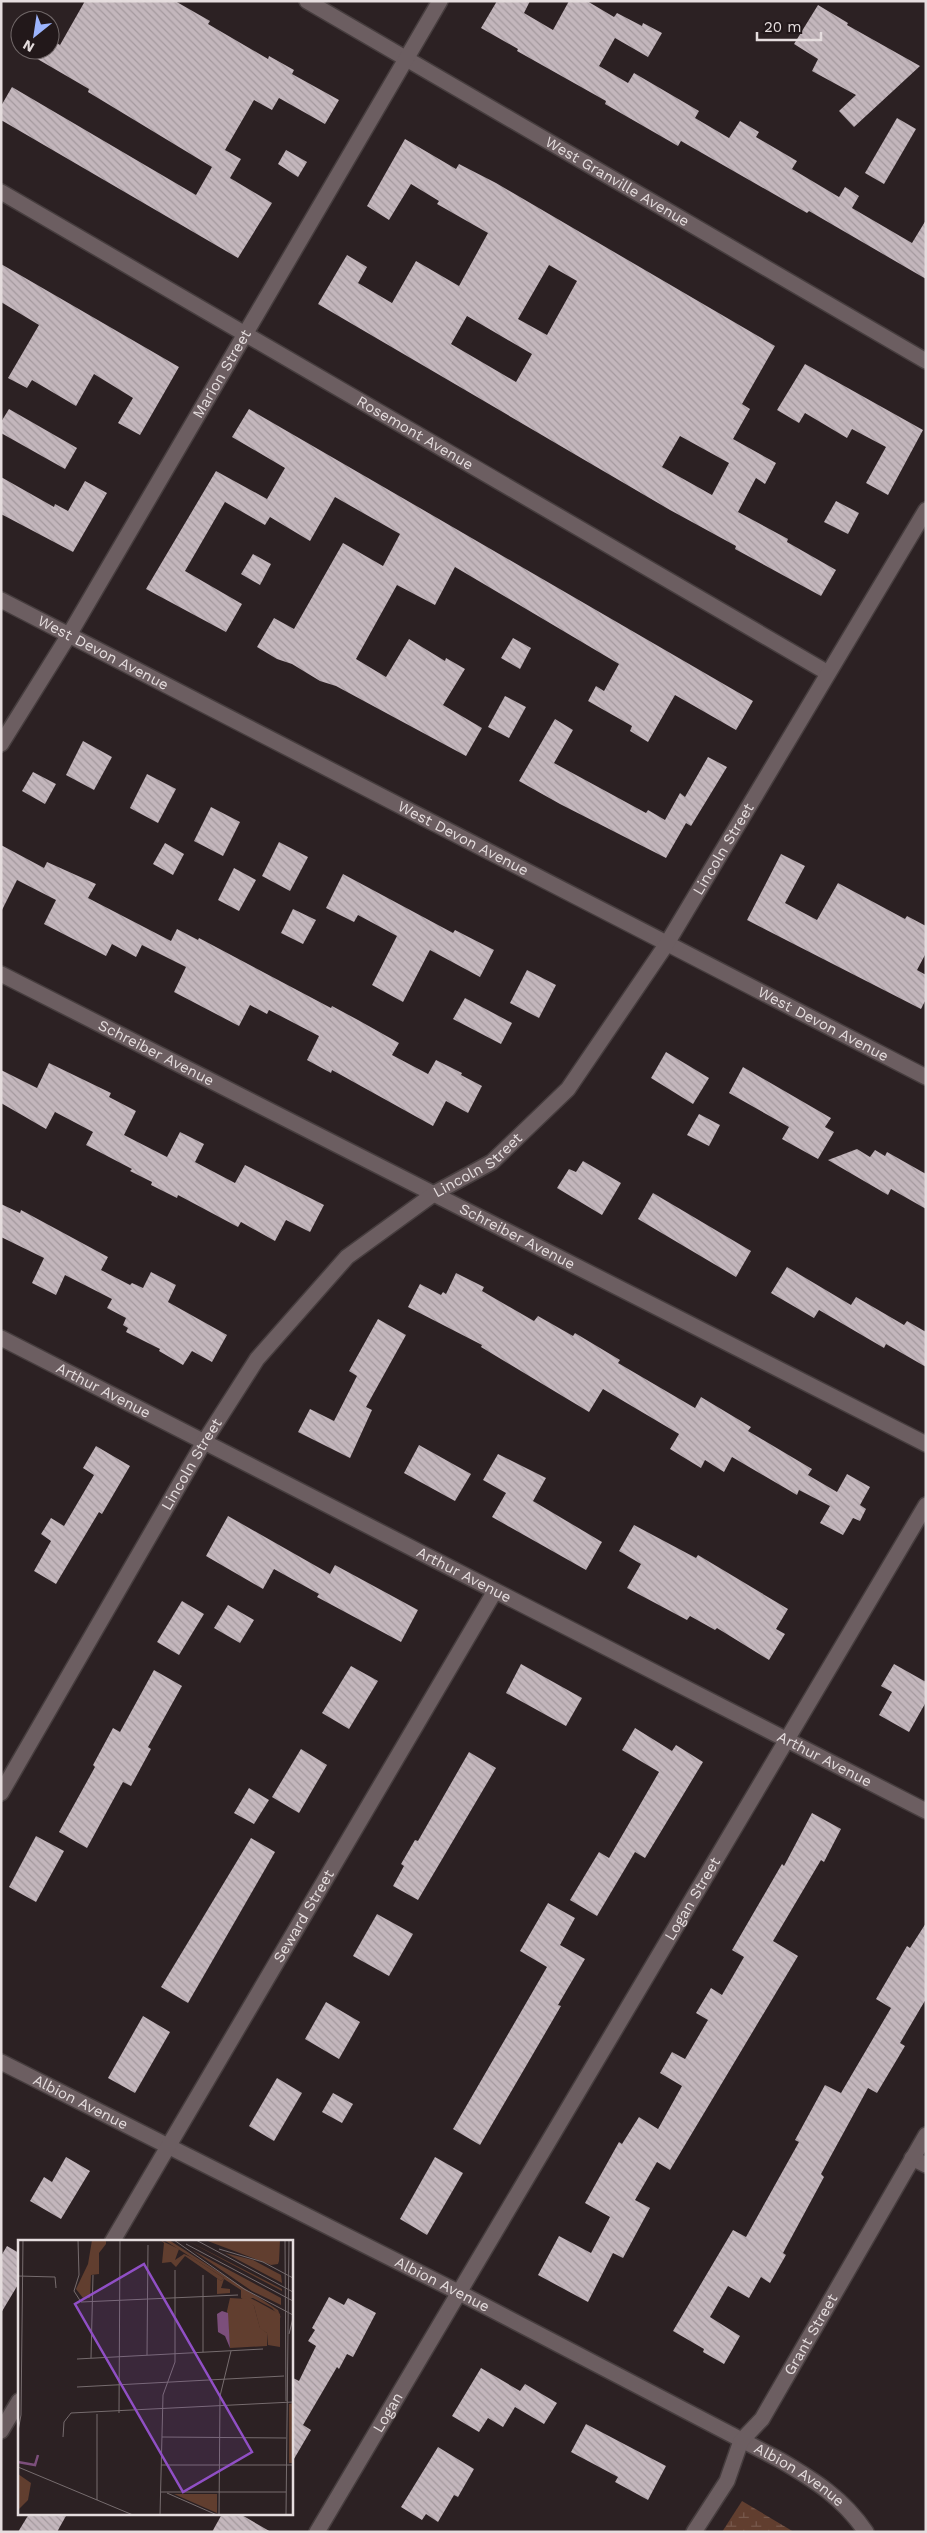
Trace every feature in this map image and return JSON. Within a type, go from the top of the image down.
[{"type":"street","name":"West Granville Avenue","points":[[307,1],[926,361]]},
{"type":"street","name":"Marion Street","points":[[1,744],[69,635],[440,1]]},
{"type":"street","name":"Rosemont Avenue","points":[[1,192],[828,673]]},
{"type":"street","name":"Lincoln Street","points":[[1,1793],[204,1442],[257,1359],[347,1257],[435,1193],[492,1162],[568,1089],[666,945],[926,510]]},
{"type":"street","name":"West Devon Avenue","points":[[1,600],[926,1078]]},
{"type":"street","name":"Schreiber Avenue","points":[[1,974],[926,1444]]},
{"type":"street","name":"Arthur Avenue","points":[[1,1338],[926,1811]]},
{"type":"street","name":"Logan Street","points":[[458,2292],[926,1505]]},
{"type":"street","name":"Seward Street","points":[[113,2240],[494,1591]]},
{"type":"street","name":"Albion Avenue","points":[[1,2062],[458,2292],[780,2460],[822,2485],[840,2499],[866,2532]]},
{"type":"street","name":"Grant Street","points":[[694,2532],[727,2481],[741,2441],[762,2419],[926,2135]]},
{"type":"street","points":[[912,2158],[926,2165]]},
{"type":"street","name":"Logan","points":[[317,2532],[458,2292]]},
{"type":"street","points":[[1,2430],[18,2403]]},
{"type":"green space","points":[[742,2501],[794,2532],[722,2532]]},
{"type":"building","points":[[85,1],[175,1],[210,21],[208,24],[268,59],[269,56],[294,70],[292,74],[339,100],[325,124],[279,98],[272,110],[254,100],[225,150],[241,159],[230,178],[272,203],[238,258],[1,120],[1,106],[12,87],[196,195],[212,167],[88,92],[89,89],[39,60],[60,60],[60,45]]},
{"type":"building","points":[[497,1],[530,1],[524,13],[553,30],[569,1],[587,1],[614,17],[617,13],[642,26],[643,23],[662,33],[648,57],[615,38],[599,66],[628,83],[634,73],[699,111],[695,118],[729,138],[740,121],[759,132],[756,137],[797,161],[792,169],[839,197],[845,187],[859,196],[852,208],[912,243],[926,220],[926,279],[809,211],[807,213],[681,141],[678,146],[605,104],[606,101],[517,51],[518,49],[481,28]]},
{"type":"building","points":[[818,5],[848,23],[847,25],[920,66],[854,127],[839,111],[856,95],[812,71],[818,59],[794,44]]},
{"type":"building","points":[[897,118],[916,129],[884,184],[865,173]]},
{"type":"building","points":[[405,139],[456,169],[459,164],[496,183],[775,346],[742,404],[750,409],[733,439],[776,463],[765,484],[756,478],[738,512],[788,539],[787,542],[836,570],[821,596],[735,549],[736,546],[670,510],[318,304],[347,255],[367,267],[358,283],[392,303],[416,261],[459,286],[488,233],[437,204],[439,201],[411,184],[389,220],[367,206]],"holes":[[[549,265],[577,281],[547,335],[518,319]],[[467,316],[532,354],[516,382],[451,344]],[[680,436],[729,463],[712,495],[662,467]]]},
{"type":"building","points":[[286,150],[307,162],[298,177],[278,164]]},
{"type":"building","points":[[1,264],[179,367],[140,435],[118,423],[133,398],[94,374],[76,406],[32,380],[27,388],[8,378],[39,325],[1,302]]},
{"type":"building","points":[[805,364],[923,430],[888,495],[866,483],[886,447],[852,429],[847,438],[805,413],[799,423],[777,410]]},
{"type":"building","points":[[9,409],[77,448],[65,469],[1,433],[1,422]]},
{"type":"building","points":[[249,409],[753,701],[736,730],[675,695],[648,742],[630,731],[632,726],[588,701],[596,686],[604,691],[619,664],[455,567],[435,605],[397,585],[356,659],[386,677],[409,639],[445,661],[446,658],[465,669],[443,705],[482,728],[466,756],[336,686],[320,681],[292,664],[277,659],[257,647],[274,618],[294,629],[343,543],[383,566],[400,534],[335,497],[310,541],[270,517],[265,525],[225,502],[185,571],[242,604],[226,632],[146,589],[216,471],[267,499],[285,468],[232,437]]},
{"type":"building","points":[[1,477],[54,507],[55,504],[68,511],[85,481],[107,493],[73,552],[1,514]]},
{"type":"building","points":[[836,501],[859,513],[848,534],[824,522]]},
{"type":"building","points":[[253,554],[271,564],[260,585],[241,574]]},
{"type":"building","points":[[513,638],[531,648],[520,669],[501,658]]},
{"type":"building","points":[[505,696],[526,707],[509,738],[488,727]]},
{"type":"building","points":[[555,719],[573,730],[554,763],[646,813],[648,810],[665,820],[680,793],[685,797],[708,757],[727,767],[691,826],[686,823],[666,858],[519,781]]},
{"type":"building","points":[[83,741],[112,757],[94,790],[66,775]]},
{"type":"building","points":[[33,772],[56,784],[45,804],[22,791]]},
{"type":"building","points":[[147,774],[176,789],[158,823],[130,808]]},
{"type":"building","points":[[211,807],[240,822],[223,856],[194,841]]},
{"type":"building","points":[[279,842],[308,857],[290,891],[262,876]]},
{"type":"building","points":[[165,843],[184,854],[173,875],[153,864]]},
{"type":"building","points":[[1,845],[44,868],[47,862],[96,884],[88,898],[171,941],[177,929],[198,940],[199,938],[331,1008],[332,1006],[399,1043],[392,1055],[428,1074],[436,1060],[462,1073],[461,1075],[482,1086],[468,1113],[446,1101],[433,1126],[332,1070],[331,1073],[307,1060],[319,1036],[269,1010],[267,1014],[250,1005],[239,1026],[174,992],[186,967],[142,945],[136,957],[112,944],[106,956],[44,924],[56,900],[17,880],[1,912]]},
{"type":"building","points":[[781,854],[805,866],[785,903],[817,920],[838,883],[905,919],[907,916],[926,926],[926,953],[917,970],[926,975],[926,999],[921,1009],[747,920]]},
{"type":"building","points":[[234,868],[256,880],[239,911],[218,900]]},
{"type":"building","points":[[343,874],[453,933],[455,930],[494,950],[480,977],[430,950],[403,1002],[372,985],[397,936],[358,915],[354,922],[326,908]]},
{"type":"building","points":[[293,909],[316,920],[303,944],[281,933]]},
{"type":"building","points":[[527,970],[556,985],[539,1018],[510,1003]]},
{"type":"building","points":[[465,998],[512,1023],[501,1044],[453,1019]]},
{"type":"building","points":[[666,1052],[709,1078],[693,1104],[651,1078]]},
{"type":"building","points":[[49,1063],[111,1093],[109,1097],[136,1111],[124,1135],[167,1157],[180,1132],[204,1144],[195,1162],[235,1183],[245,1165],[324,1205],[310,1232],[286,1220],[275,1241],[241,1222],[238,1227],[178,1195],[177,1198],[151,1185],[152,1182],[130,1171],[132,1169],[86,1145],[93,1132],[55,1112],[46,1129],[1,1103],[1,1070],[37,1088]]},
{"type":"building","points":[[743,1067],[831,1118],[825,1127],[834,1132],[818,1159],[782,1139],[789,1127],[729,1093]]},
{"type":"building","points":[[699,1114],[720,1125],[709,1146],[687,1135]]},
{"type":"building","points":[[857,1149],[870,1157],[875,1150],[885,1156],[887,1152],[926,1174],[926,1209],[891,1189],[888,1195],[828,1160]]},
{"type":"building","points":[[583,1161],[621,1183],[602,1215],[557,1188],[569,1169],[576,1172]]},
{"type":"building","points":[[653,1193],[751,1251],[736,1277],[638,1219]]},
{"type":"building","points":[[1,1204],[20,1213],[21,1210],[108,1257],[101,1270],[130,1285],[132,1283],[143,1288],[151,1272],[176,1285],[168,1302],[227,1335],[212,1362],[192,1351],[183,1365],[159,1351],[160,1349],[126,1332],[128,1328],[123,1325],[126,1318],[107,1308],[112,1299],[65,1275],[56,1295],[32,1283],[44,1258],[1,1237]]},
{"type":"building","points":[[787,1267],[851,1305],[856,1297],[904,1325],[907,1321],[926,1332],[926,1367],[886,1344],[884,1348],[819,1310],[814,1318],[771,1293]]},
{"type":"building","points":[[456,1273],[484,1287],[482,1291],[534,1321],[538,1316],[573,1336],[575,1333],[620,1360],[618,1363],[695,1408],[701,1397],[751,1427],[748,1431],[812,1469],[808,1475],[837,1492],[847,1474],[870,1487],[860,1505],[866,1509],[860,1521],[853,1518],[843,1535],[820,1523],[830,1506],[799,1490],[797,1495],[732,1457],[724,1472],[705,1460],[701,1468],[670,1449],[679,1434],[603,1389],[589,1412],[481,1347],[482,1345],[408,1307],[420,1284],[441,1295],[443,1292],[446,1294]]},
{"type":"building","points":[[378,1319],[406,1335],[366,1407],[372,1410],[350,1458],[298,1432],[310,1409],[334,1421],[357,1376],[349,1371]]},
{"type":"building","points":[[419,1445],[471,1474],[455,1501],[404,1473]]},
{"type":"building","points":[[96,1446],[130,1466],[102,1514],[99,1512],[56,1584],[34,1571],[51,1541],[41,1534],[51,1518],[64,1526],[94,1475],[83,1468]]},
{"type":"building","points":[[498,1454],[546,1478],[533,1501],[602,1542],[586,1570],[492,1517],[506,1493],[483,1480]]},
{"type":"building","points":[[228,1516],[330,1574],[335,1565],[418,1610],[401,1642],[317,1597],[319,1594],[274,1569],[263,1589],[206,1556]]},
{"type":"building","points":[[634,1525],[696,1558],[698,1555],[788,1609],[776,1629],[785,1634],[769,1660],[717,1628],[715,1630],[690,1616],[687,1620],[627,1588],[641,1564],[619,1551]]},
{"type":"building","points":[[182,1601],[204,1614],[179,1655],[157,1642]]},
{"type":"building","points":[[228,1605],[254,1620],[240,1643],[214,1628]]},
{"type":"building","points":[[521,1664],[582,1698],[566,1726],[506,1693]]},
{"type":"building","points":[[894,1664],[926,1682],[926,1702],[909,1732],[879,1715],[892,1692],[881,1686]]},
{"type":"building","points":[[351,1666],[378,1681],[349,1729],[322,1713]]},
{"type":"building","points":[[154,1670],[182,1686],[148,1747],[151,1749],[131,1786],[123,1782],[87,1848],[59,1832],[95,1767],[93,1765],[113,1728],[120,1732]]},
{"type":"building","points":[[635,1728],[672,1751],[676,1745],[703,1762],[645,1858],[635,1852],[597,1916],[570,1900],[599,1852],[609,1858],[659,1772],[622,1750]]},
{"type":"building","points":[[301,1749],[327,1765],[299,1813],[272,1797]]},
{"type":"building","points":[[469,1752],[496,1768],[418,1900],[393,1886],[404,1866],[401,1864],[415,1840],[418,1841]]},
{"type":"building","points":[[249,1788],[269,1800],[254,1824],[234,1813]]},
{"type":"building","points":[[812,1813],[841,1829],[824,1862],[821,1860],[773,1941],[798,1956],[670,2170],[657,2162],[635,2200],[650,2208],[623,2258],[613,2253],[588,2302],[538,2275],[559,2236],[591,2253],[610,2217],[585,2203],[619,2142],[622,2144],[639,2117],[658,2129],[682,2086],[660,2073],[672,2052],[685,2059],[708,2020],[696,2013],[711,1988],[722,1995],[744,1957],[732,1950],[782,1864],[784,1866]]},
{"type":"building","points":[[36,1836],[64,1851],[36,1902],[9,1887]]},
{"type":"building","points":[[251,1838],[275,1852],[188,2003],[161,1987]]},
{"type":"building","points":[[548,1903],[575,1918],[560,1945],[585,1959],[558,2005],[561,2006],[480,2145],[453,2129],[547,1967],[520,1951]]},
{"type":"building","points":[[377,1914],[413,1934],[389,1976],[353,1956]]},
{"type":"building","points":[[926,1923],[926,1999],[900,2043],[905,2046],[877,2093],[868,2088],[821,2174],[824,2177],[783,2253],[786,2255],[770,2283],[761,2277],[749,2298],[728,2286],[710,2317],[740,2336],[724,2364],[703,2352],[704,2349],[673,2331],[733,2230],[746,2237],[799,2142],[795,2140],[825,2085],[841,2093],[891,2008],[876,1999],[907,1946],[910,1948]]},
{"type":"building","points":[[326,2002],[360,2022],[339,2059],[305,2039]]},
{"type":"building","points":[[143,2016],[170,2032],[135,2093],[108,2078]]},
{"type":"building","points":[[277,2078],[302,2093],[274,2141],[249,2126]]},
{"type":"building","points":[[333,2093],[353,2104],[342,2123],[322,2112]]},
{"type":"building","points":[[66,2157],[90,2171],[61,2219],[30,2201],[44,2177],[52,2182]]},
{"type":"building","points":[[435,2157],[463,2173],[427,2235],[400,2219]]},
{"type":"building","points":[[7,2246],[18,2252],[18,2285],[1,2313],[1,2256]]},
{"type":"building","points":[[329,2297],[344,2305],[348,2298],[376,2313],[353,2357],[347,2354],[339,2369],[337,2367],[303,2425],[311,2430],[292,2462],[292,2378],[299,2381],[316,2346],[308,2341],[315,2330],[312,2328]]},
{"type":"building","points":[[481,2368],[520,2391],[525,2384],[557,2403],[544,2424],[515,2407],[503,2427],[488,2418],[479,2432],[452,2416]]},
{"type":"building","points":[[586,2424],[666,2466],[648,2500],[615,2482],[618,2477],[571,2452]]},
{"type":"building","points":[[438,2447],[474,2469],[458,2497],[454,2495],[438,2522],[426,2514],[422,2520],[401,2507]]},
{"type":"building","points":[[28,2516],[66,2516],[57,2532],[18,2532]]},
{"type":"building","points":[[221,2516],[243,2516],[271,2532],[212,2532]]}]
